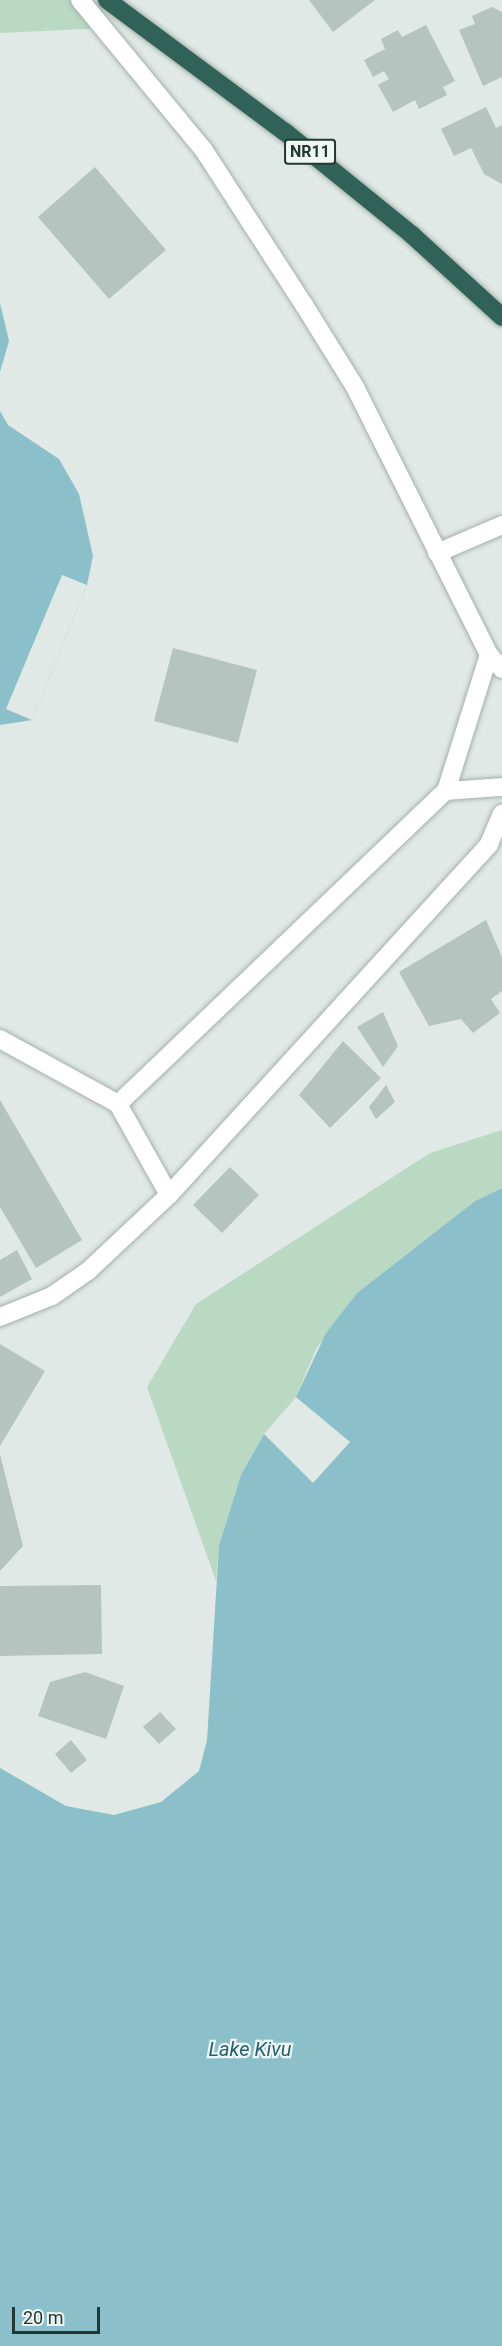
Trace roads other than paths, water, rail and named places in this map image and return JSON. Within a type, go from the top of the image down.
[{"type":"highway","name":"NR11","points":[[107,0],[303,147],[502,317]]},
{"type":"street","points":[[80,0],[203,149],[304,305],[355,387],[489,655],[502,669]]},
{"type":"street","points":[[437,553],[502,525]]},
{"type":"street","points":[[118,1104],[446,791],[489,655]]},
{"type":"street","points":[[446,791],[502,787]]},
{"type":"street","points":[[0,1317],[52,1296],[88,1271],[169,1195],[496,842],[502,814]]},
{"type":"street","points":[[0,1039],[118,1104],[169,1195]]},
{"type":"water","points":[[0,303],[9,341],[0,372]]},
{"type":"water","points":[[0,411],[8,425],[59,459],[79,494],[93,556],[87,585],[32,720],[0,725]]},
{"type":"water","name":"Lake Kivu","points":[[502,1188],[502,2346],[0,2346],[0,1768],[66,1806],[114,1815],[161,1802],[199,1771],[207,1740],[219,1545],[241,1475],[264,1434],[296,1397],[326,1333],[357,1293],[475,1201]]}]
